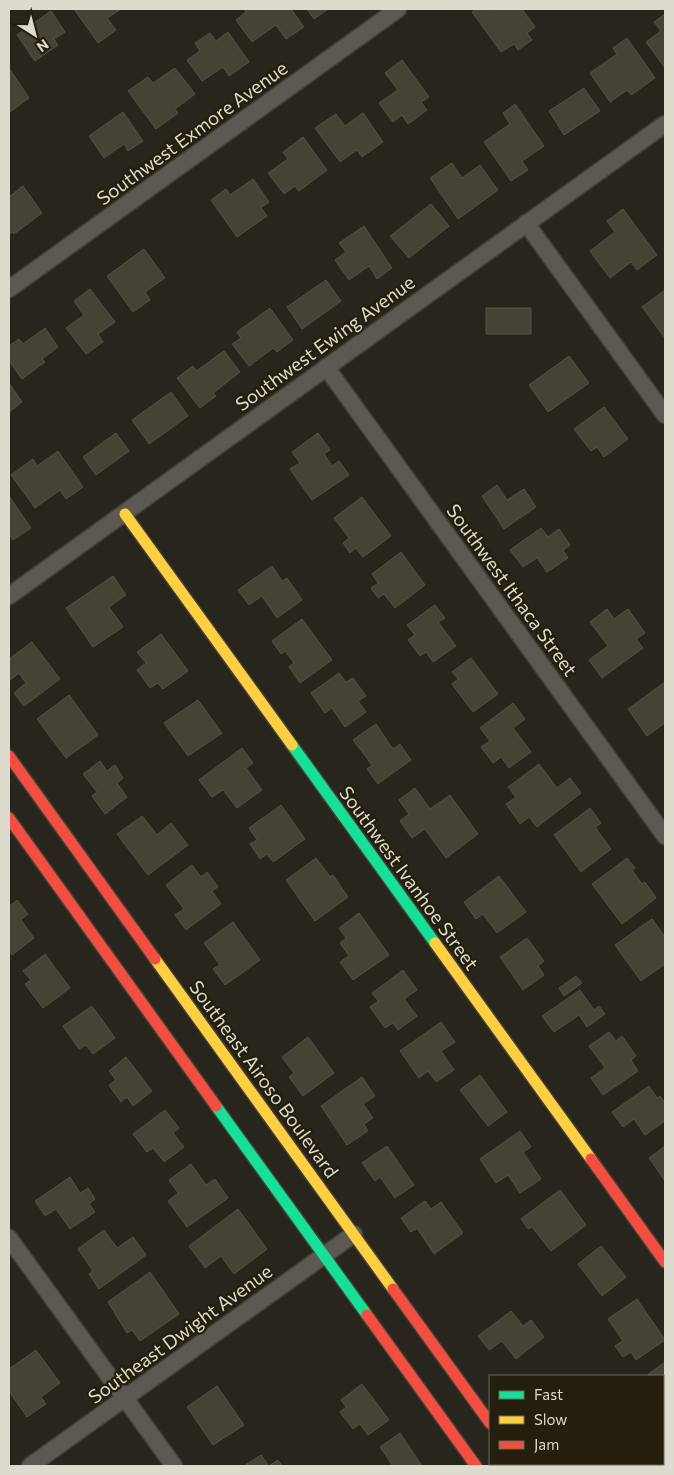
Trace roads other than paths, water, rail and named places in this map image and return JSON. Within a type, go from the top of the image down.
[{"type":"main road","name":"Southwest Ivanhoe Street","points":[[124,514],[665,1262]]},
{"type":"main road","name":"Southeast Airoso Boulevard","points":[[9,756],[489,1422]]},
{"type":"main road","points":[[9,818],[476,1466]]},
{"type":"street","name":"Southwest Exmore Avenue","points":[[9,289],[398,9]]},
{"type":"street","name":"Southwest Ewing Avenue","points":[[9,596],[665,124]]},
{"type":"street","points":[[526,224],[665,415]]},
{"type":"street","name":"Southwest Ithaca Street","points":[[326,367],[665,836]]},
{"type":"street","name":"Southeast Dwight Avenue","points":[[30,1466],[354,1234]]},
{"type":"street","points":[[9,1238],[174,1466]]}]
